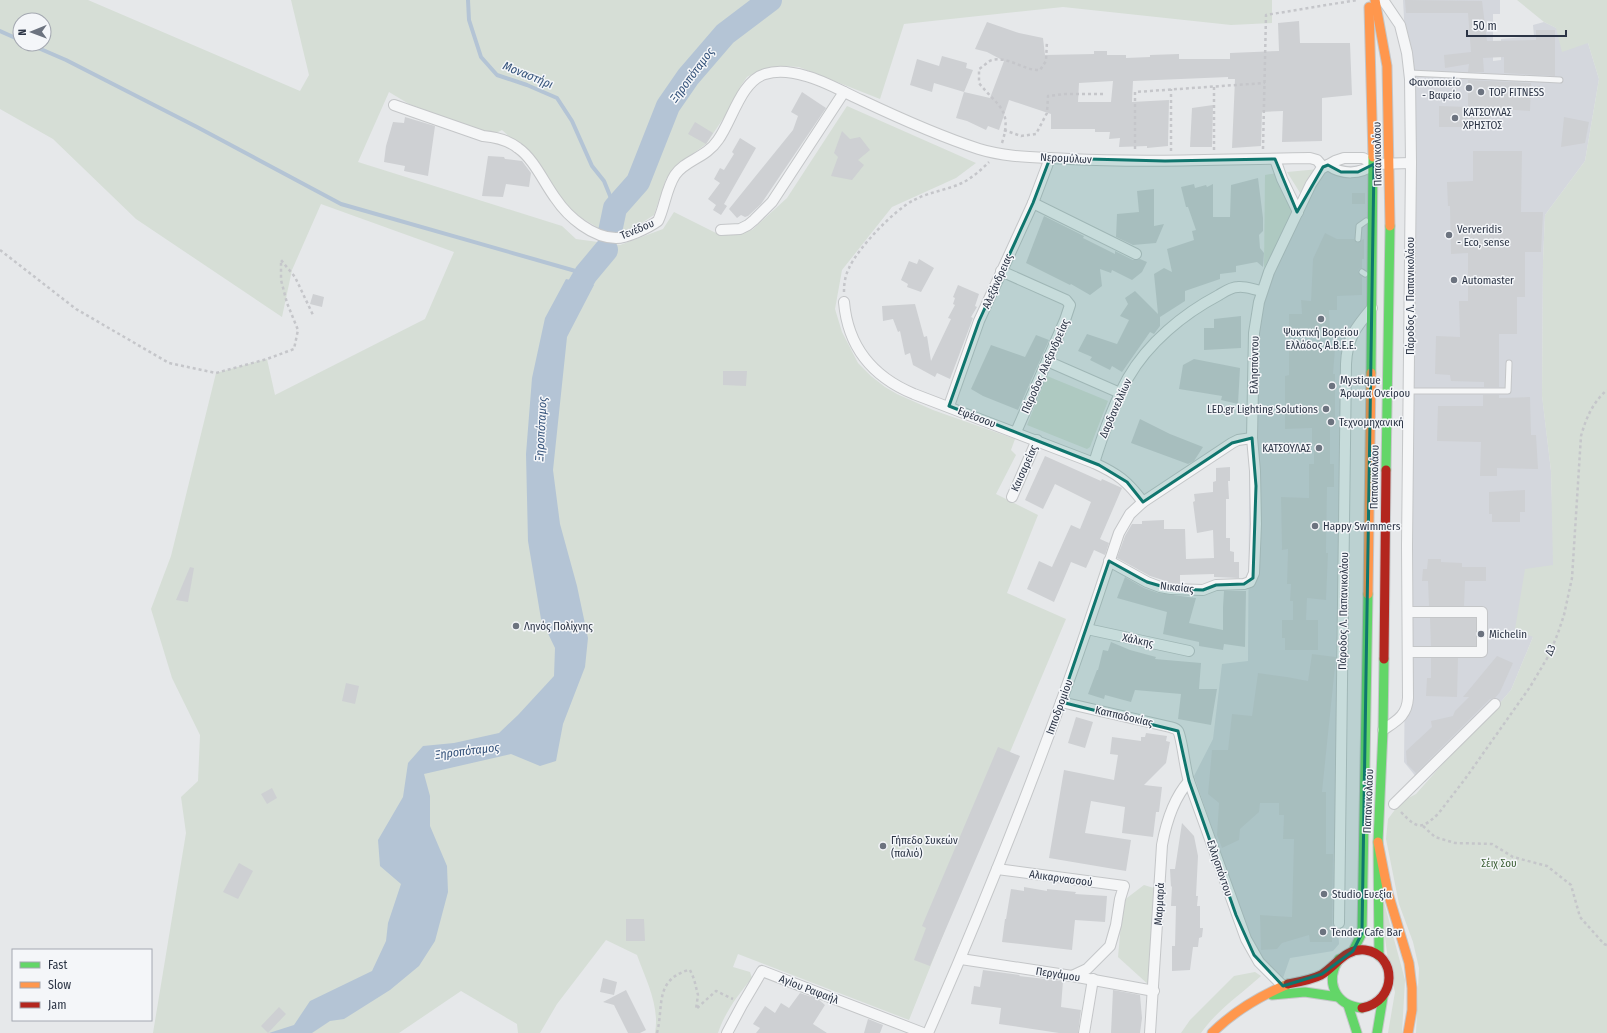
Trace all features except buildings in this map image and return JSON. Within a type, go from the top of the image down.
[{"type":"main road","name":"Παπανικολάου","points":[[1352,951],[1357,946],[1362,933],[1374,164],[1368,0]]},
{"type":"main road","name":"Παπανικολάου","points":[[1375,0],[1387,66],[1390,252],[1383,730],[1378,842],[1379,956]]},
{"type":"main road","points":[[1378,842],[1388,893],[1409,964],[1412,988],[1412,1010],[1408,1033]]},
{"type":"main road","points":[[1212,1033],[1228,1019],[1261,996],[1285,985],[1307,980],[1322,974],[1339,958],[1347,952],[1356,950],[1367,950],[1379,956],[1383,960],[1388,969],[1389,979],[1388,989],[1383,997],[1375,1004],[1357,1008],[1348,1005],[1338,997],[1332,984],[1332,975],[1334,966],[1339,958]]},
{"type":"main road","points":[[1261,996],[1283,993],[1319,992],[1338,997]]},
{"type":"main road","points":[[1377,1033],[1383,997]]},
{"type":"main road","points":[[1348,1005],[1357,1033]]},
{"type":"main road","points":[[1222,1033],[1228,1019]]},
{"type":"street","name":"Πάροδος Λ. Παπανικολάου","points":[[1383,730],[1399,720],[1404,714],[1408,698],[1407,546],[1411,163],[1410,73],[1407,52],[1400,25],[1384,0]]},
{"type":"street","name":"Τενέδου","points":[[394,105],[484,136],[498,138],[518,148],[533,164],[569,216],[596,232],[607,237],[616,238],[632,233],[658,221],[676,173],[708,152],[716,144],[729,124],[743,93],[754,79],[764,74],[782,72],[804,75],[820,81]]},
{"type":"street","name":"Νερομύλων","points":[[820,81],[909,122],[974,147],[997,153],[1050,158],[1135,161],[1312,158],[1337,171],[1354,172],[1364,171],[1374,164],[1411,163]]},
{"type":"street","points":[[721,230],[740,229],[748,225],[772,202],[844,92]]},
{"type":"street","name":"Νερομύλων","points":[[1326,166],[1338,159],[1351,157],[1363,158],[1374,164]]},
{"type":"street","name":"Αλεξάνδρειας","points":[[949,406],[979,321],[1000,271],[1033,203],[1050,158]]},
{"type":"street","points":[[1275,159],[1280,175],[1298,212]]},
{"type":"street","name":"Ελλησπόντου","points":[[1250,582],[1254,573],[1256,524],[1256,471],[1252,438],[1254,333],[1256,315],[1262,292],[1272,265],[1313,180],[1326,166]]},
{"type":"street","points":[[1033,203],[1136,254]]},
{"type":"street","name":"Πάροδος Αλεξανδρείας","points":[[1000,271],[1069,302],[1068,310],[1016,432]]},
{"type":"street","name":"Δαρδανελλίων","points":[[1094,463],[1108,421],[1120,393],[1128,377],[1147,352],[1174,325],[1216,296],[1235,287],[1244,287],[1262,292]]},
{"type":"street","name":"Εφέσσου","points":[[844,302],[848,324],[856,344],[864,358],[874,370],[898,386],[1094,463],[1117,475],[1126,482],[1143,502]]},
{"type":"street","name":"Πάροδος Λ. Παπανικολάου","points":[[1339,923],[1346,364],[1347,350],[1352,333],[1372,308]]},
{"type":"street","points":[[1047,361],[1120,393]]},
{"type":"street","name":"Ιπποδρομίου","points":[[928,1033],[961,959],[1061,702],[1119,533],[1130,514],[1143,502],[1232,443],[1238,440],[1252,438]]},
{"type":"street","name":"Καισαρείας","points":[[1012,497],[1037,440]]},
{"type":"street","name":"Νικαίας","points":[[1109,561],[1147,582],[1166,588],[1203,590],[1216,585],[1244,584],[1250,582]]},
{"type":"street","points":[[1408,612],[1482,612],[1482,652],[1408,652]]},
{"type":"street","name":"Χάλκης","points":[[1087,629],[1189,651]]},
{"type":"street","name":"Καππαδοκίας","points":[[1061,702],[1170,727],[1178,731],[1181,738]]},
{"type":"street","points":[[1394,804],[1495,704]]},
{"type":"street","name":"Ελλησπόντου","points":[[1181,738],[1184,765],[1188,781],[1246,939],[1259,962],[1285,985]]},
{"type":"street","name":"Μαρμαρά","points":[[1150,1033],[1154,991],[1162,846],[1169,818],[1182,790],[1188,781]]},
{"type":"street","name":"Αλικαρνασσού","points":[[997,869],[1124,886],[1110,946],[1087,970],[1072,976]]},
{"type":"street","name":"Περγάμου","points":[[961,959],[1093,979],[1154,991]]},
{"type":"street","name":"Αγίου Ραφαήλ","points":[[727,1033],[762,971],[923,1033]]},
{"type":"street","points":[[1084,1033],[1093,979]]},
{"type":"lane","points":[[1410,73],[1560,80]]},
{"type":"lane","points":[[1358,239],[1359,226],[1366,221]]},
{"type":"lane","points":[[1409,391],[1508,391],[1509,363]]},
{"type":"path","points":[[1263,159],[1266,16],[1357,0]]},
{"type":"path","points":[[844,302],[844,284],[849,268],[864,246],[879,229],[902,208],[914,200],[970,178],[983,168],[997,153],[1003,142],[1006,119],[1002,108],[979,83],[979,69],[992,60],[1005,61],[1034,70],[1040,70],[1046,61],[1047,41]]},
{"type":"path","points":[[1135,161],[1135,92],[1265,83]]},
{"type":"path","points":[[1214,87],[1214,160]]},
{"type":"path","points":[[1170,161],[1171,89]]},
{"type":"path","points":[[1004,130],[1021,136],[1036,134],[1047,113],[1048,96],[1065,94],[1106,94]]},
{"type":"path","points":[[0,251],[76,309],[169,363],[216,373],[267,359],[294,349],[298,330],[287,303],[281,280],[281,260],[295,277],[313,315]]},
{"type":"path","name":"Δ3","points":[[1423,826],[1438,814],[1465,779],[1517,707],[1549,655],[1564,615],[1572,578],[1581,436],[1585,422],[1594,404],[1607,390]]},
{"type":"path","points":[[1394,804],[1412,822],[1419,826],[1423,826],[1435,837],[1454,843],[1492,844],[1513,858],[1547,866],[1570,885],[1580,917],[1607,945]]},
{"type":"path","points":[[657,1033],[660,1003],[665,988],[670,979],[686,970],[690,970],[692,973],[697,988],[698,995],[696,1010],[716,991],[730,997],[742,1005]]},
{"type":"highlighted area","points":[[1050,158],[1165,161],[1275,159],[1297,212],[1323,167],[1328,165],[1341,172],[1358,172],[1374,164],[1362,933],[1353,951],[1322,974],[1283,986],[1254,955],[1236,915],[1189,781],[1178,731],[1061,702],[1109,561],[1147,582],[1171,589],[1203,590],[1216,585],[1244,584],[1253,578],[1256,486],[1252,438],[1232,443],[1143,502],[1127,482],[1099,465],[949,406],[979,321],[1033,203]]},
{"type":"shaded area","points":[[1403,0],[1500,0],[1500,14],[1493,14],[1493,61],[1501,60],[1501,39],[1534,36],[1533,25],[1544,22],[1588,43],[1599,79],[1585,161],[1545,215],[1543,261],[1542,395],[1551,471],[1554,565],[1533,637],[1511,690],[1480,726],[1425,782],[1417,778],[1404,762],[1412,74],[1405,36]]},
{"type":"shaded area","points":[[1371,164],[1371,305],[1346,346],[1338,924],[1339,944],[1333,951],[1290,958],[1283,978],[1254,949],[1194,776],[1213,739],[1222,664],[1248,661],[1250,345],[1257,295],[1264,268],[1319,169]]},
{"type":"green space","points":[[0,0],[88,0],[300,91],[309,75],[291,0],[1272,0],[1272,23],[1231,25],[1063,7],[904,24],[880,99],[799,67],[783,66],[756,72],[747,77],[740,87],[731,107],[706,144],[675,167],[666,179],[654,215],[640,224],[619,234],[607,233],[570,211],[527,153],[502,130],[492,135],[409,104],[389,92],[358,162],[562,226],[576,239],[620,245],[663,229],[674,212],[720,235],[752,230],[787,198],[847,106],[976,163],[956,178],[892,207],[842,270],[835,309],[842,332],[858,363],[885,387],[933,410],[1015,439],[1011,450],[1016,455],[996,494],[1038,515],[1007,593],[1066,619],[1010,752],[943,935],[909,1020],[738,954],[733,967],[750,972],[752,978],[732,1004],[718,1033],[655,1033],[656,1013],[654,1003],[637,955],[606,940],[557,1004],[540,1033],[518,1033],[517,1024],[461,991],[399,1033],[153,1033],[186,833],[181,797],[198,781],[200,735],[172,678],[151,609],[171,556],[216,373],[267,359],[275,395],[425,319],[454,252],[321,204],[292,270],[282,317],[136,219],[53,139],[0,109]]},
{"type":"green space","name":"Σέιχ Σου","points":[[1517,0],[1607,0],[1607,1033],[1416,1033],[1419,968],[1413,942],[1399,904],[1386,839],[1388,819],[1397,804],[1416,794],[1446,760],[1480,726],[1511,690],[1533,637],[1515,629],[1525,569],[1553,565],[1551,471],[1542,396],[1543,261],[1545,215],[1585,161],[1599,79],[1588,43],[1562,52],[1556,28],[1544,22]]},
{"type":"green space","points":[[1319,169],[1302,196],[1287,172]]},
{"type":"green space","points":[[1277,173],[1296,212],[1264,268],[1265,175]]},
{"type":"green space","points":[[1047,376],[1108,401],[1090,447],[1087,449],[1027,425]]},
{"type":"green space","points":[[1144,885],[1157,889],[1150,986],[1118,957],[1123,901]]},
{"type":"green space","points":[[1384,902],[1405,980],[1402,1033],[1388,1033],[1395,992],[1389,967],[1382,916]]},
{"type":"green space","points":[[1255,972],[1261,976],[1221,1010],[1201,1033],[1181,1033],[1190,1020],[1234,976]]},
{"type":"water","points":[[566,279],[594,285],[567,337],[553,470],[560,524],[577,586],[588,638],[585,667],[563,724],[556,761],[540,766],[511,754],[424,774],[430,796],[430,826],[447,866],[448,892],[435,941],[419,966],[390,990],[344,1019],[330,1021],[312,1033],[269,1033],[294,1025],[310,1001],[372,971],[386,941],[388,923],[401,884],[380,866],[378,840],[403,797],[408,763],[423,746],[454,743],[499,733],[554,676],[555,648],[541,619],[528,541],[526,454],[532,378],[545,318]]},
{"type":"waterway","name":"Μοναστήρι","points":[[468,0],[469,20],[481,57],[497,75],[527,85],[557,98],[572,121],[592,166],[604,181],[615,208]]},
{"type":"waterway","name":"Ξηροπόταμος","points":[[610,232],[615,208],[638,182],[668,106],[688,77],[725,34],[770,0]]},
{"type":"waterway","points":[[0,31],[12,36]]},
{"type":"waterway","points":[[48,52],[197,127],[341,204],[586,274]]},
{"type":"waterway","name":"Ξηροπόταμος","points":[[565,310],[586,274],[606,250]]},
{"type":"traffic: fast","points":[[1371,373],[1373,157]]},
{"type":"traffic: fast","points":[[1386,470],[1390,226]]},
{"type":"traffic: fast","points":[[1353,951],[1362,933],[1368,594]]},
{"type":"traffic: fast","points":[[1379,956],[1378,842],[1383,730],[1384,659]]},
{"type":"traffic: fast","points":[[1339,959],[1333,976],[1335,991],[1345,1002],[1352,1006],[1362,1008]]},
{"type":"traffic: fast","points":[[1272,995],[1305,992],[1338,997]]},
{"type":"traffic: fast","points":[[1377,1033],[1383,997]]},
{"type":"traffic: fast","points":[[1348,1005],[1357,1033]]},
{"type":"traffic: slow","points":[[1375,0],[1387,66],[1390,226]]},
{"type":"traffic: slow","points":[[1369,7],[1373,157]]},
{"type":"traffic: slow","points":[[1368,594],[1371,373]]},
{"type":"traffic: slow","points":[[1378,842],[1388,893],[1409,963],[1412,988],[1412,1010],[1408,1033]]},
{"type":"traffic: slow","points":[[1212,1033],[1220,1025],[1248,1005],[1288,984]]},
{"type":"traffic: jam","points":[[1384,659],[1386,470]]},
{"type":"traffic: jam","points":[[1288,984],[1309,980],[1321,975],[1341,958],[1352,952],[1365,950],[1376,953],[1388,968],[1389,978],[1387,988],[1382,997],[1374,1004],[1362,1008]]},
{"type":"place","name":"Φανοποιείο - Βαφείο","points":[[1469,88]]},
{"type":"place","name":"TOP FITNESS","points":[[1481,92]]},
{"type":"place","name":"ΚΑΤΣΟΥΛΑΣ ΧΡΗΣΤΟΣ","points":[[1455,118]]},
{"type":"place","name":"Ververidis - Eco, sense","points":[[1449,235]]},
{"type":"place","name":"Automaster","points":[[1454,280]]},
{"type":"place","name":"Ψυκτική Βορείου Ελλάδος Α.Β.Ε.Ε.","points":[[1321,319]]},
{"type":"place","name":"Mystique Άρωμα Ονείρου","points":[[1332,386]]},
{"type":"place","name":"LED.gr Lighting Solutions","points":[[1326,409]]},
{"type":"place","name":"Τεχνομηχανική","points":[[1331,422]]},
{"type":"place","name":"ΚΑΤΣΟΥΛΑΣ","points":[[1319,448]]},
{"type":"place","name":"Happy Swimmers","points":[[1315,526]]},
{"type":"place","name":"Ληνός Πολίχνης","points":[[516,626]]},
{"type":"place","name":"Michelin","points":[[1481,634]]},
{"type":"place","name":"Γήπεδο Συκεών (παλιό)","points":[[883,846]]},
{"type":"place","name":"Studio Ευεξία","points":[[1324,894]]},
{"type":"place","name":"Tender Cafe Bar","points":[[1323,932]]}]
